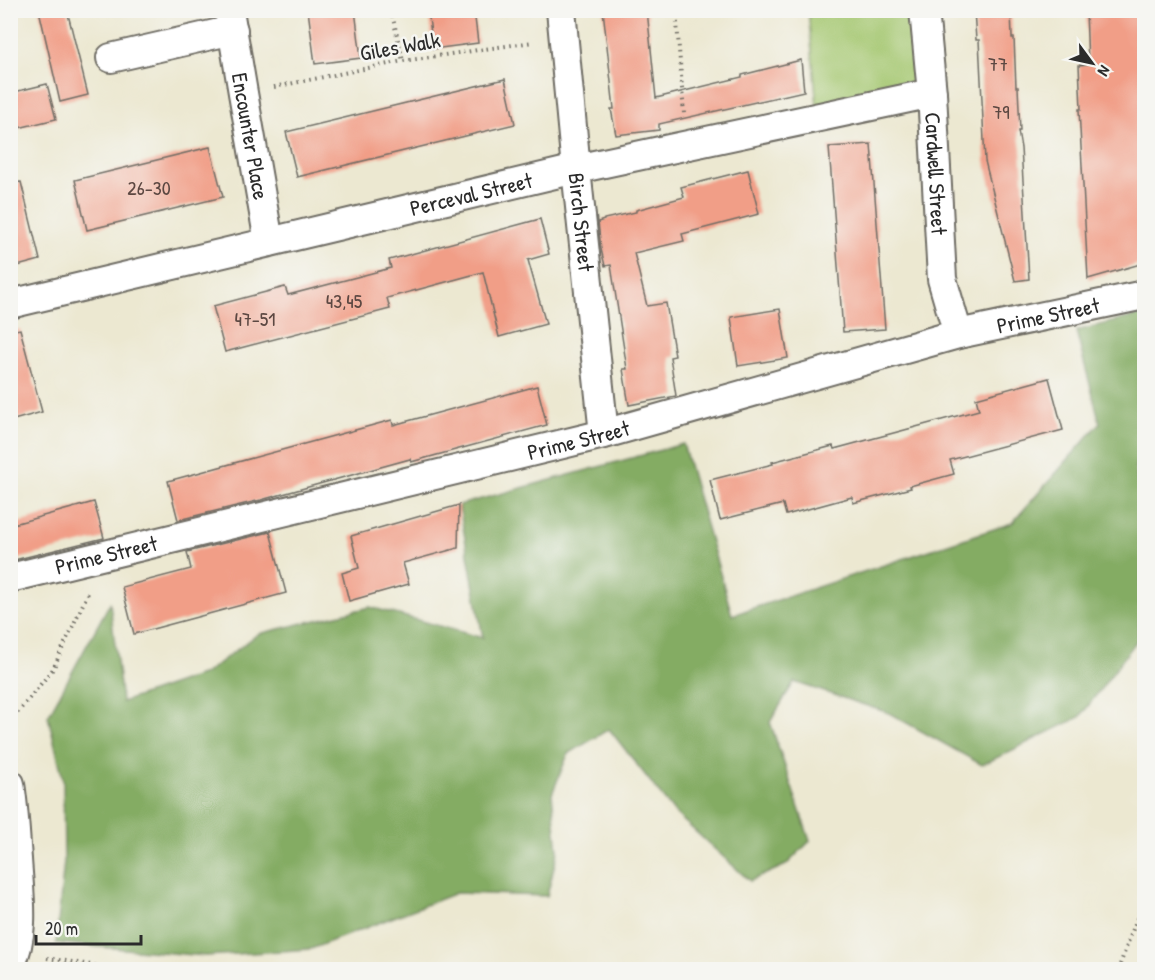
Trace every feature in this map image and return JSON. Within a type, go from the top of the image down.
[{"type":"street","name":"Cardwell Street","points":[[924,10],[932,93],[942,279],[958,334]]},
{"type":"street","name":"Encounter Place","points":[[111,58],[231,20],[269,242]]},
{"type":"street","name":"Birch Street","points":[[562,24],[604,434]]},
{"type":"street","name":"Perceval Street","points":[[10,304],[576,169],[932,93]]},
{"type":"street","name":"Prime Street","points":[[16,577],[604,434],[958,334],[1144,295]]},
{"type":"street","points":[[10,783],[14,806],[20,899],[13,960]]},
{"type":"path","points":[[391,10],[403,61]]},
{"type":"path","points":[[676,10],[686,146]]},
{"type":"path","name":"Giles Walk","points":[[243,93],[403,61],[562,24]]},
{"type":"path","points":[[10,722],[52,669],[106,555]]},
{"type":"path","points":[[1118,969],[1144,899]]},
{"type":"path","points":[[13,960],[123,969]]},
{"type":"green space","points":[[808,11],[924,11],[932,93],[818,117]]},
{"type":"green space","points":[[1144,314],[1144,446],[1135,467],[1144,514],[1138,639],[1080,717],[982,765],[889,713],[794,682],[770,722],[810,841],[786,865],[750,881],[675,813],[609,729],[568,754],[552,794],[558,851],[547,896],[456,893],[311,949],[206,956],[56,943],[64,861],[63,779],[48,716],[110,603],[122,702],[204,674],[258,634],[370,607],[483,638],[459,505],[683,444],[732,615],[1012,523],[1100,423],[1076,331]]},
{"type":"building","points":[[39,10],[67,10],[88,95],[60,102]]},
{"type":"building","points":[[308,10],[355,10],[361,58],[315,64]]},
{"type":"building","points":[[428,10],[474,10],[478,43],[433,49]]},
{"type":"building","points":[[603,10],[647,10],[656,98],[801,60],[804,91],[659,124],[659,130],[616,135],[611,109],[614,109]]},
{"type":"building","points":[[974,10],[1011,10],[1016,87],[1018,87],[1020,131],[1018,131],[1029,279],[1015,281],[985,161],[979,40],[976,40]]},
{"type":"building","points":[[1086,10],[1144,10],[1144,263],[1088,279],[1079,109],[1081,109],[1079,65],[1088,64]]},
{"type":"building","points":[[505,79],[515,124],[297,177],[286,132]]},
{"type":"building","points":[[47,84],[56,119],[10,130],[10,93]]},
{"type":"building","points":[[871,144],[885,329],[843,332],[829,147]]},
{"type":"building","points":[[210,147],[223,197],[87,230],[75,180]]},
{"type":"building","points":[[748,170],[759,214],[682,234],[684,241],[634,253],[647,306],[666,303],[675,356],[670,357],[676,396],[629,405],[623,369],[627,369],[611,265],[605,266],[598,222],[684,197],[681,187]]},
{"type":"building","points":[[21,182],[40,260],[10,268],[10,183]]},
{"type":"building","points":[[540,219],[549,254],[528,260],[546,324],[499,337],[483,272],[387,298],[390,309],[225,352],[213,306],[285,287],[288,295],[391,268],[389,260]]},
{"type":"building","points":[[780,309],[788,358],[738,366],[731,317]]},
{"type":"building","points":[[20,329],[42,412],[10,421],[10,331]]},
{"type":"building","points":[[1049,378],[1063,430],[950,460],[954,474],[910,486],[911,488],[853,503],[852,497],[786,515],[783,504],[720,520],[710,480],[833,446],[834,449],[979,410],[976,398]]},
{"type":"building","points":[[537,386],[547,425],[411,462],[410,459],[178,520],[168,481],[392,420],[393,425]]},
{"type":"building","points":[[94,502],[104,538],[10,561],[10,525]]},
{"type":"building","points":[[459,505],[458,548],[403,563],[409,584],[349,601],[342,573],[359,568],[351,536]]},
{"type":"building","points":[[270,532],[286,593],[134,634],[122,587],[191,569],[187,552]]}]
